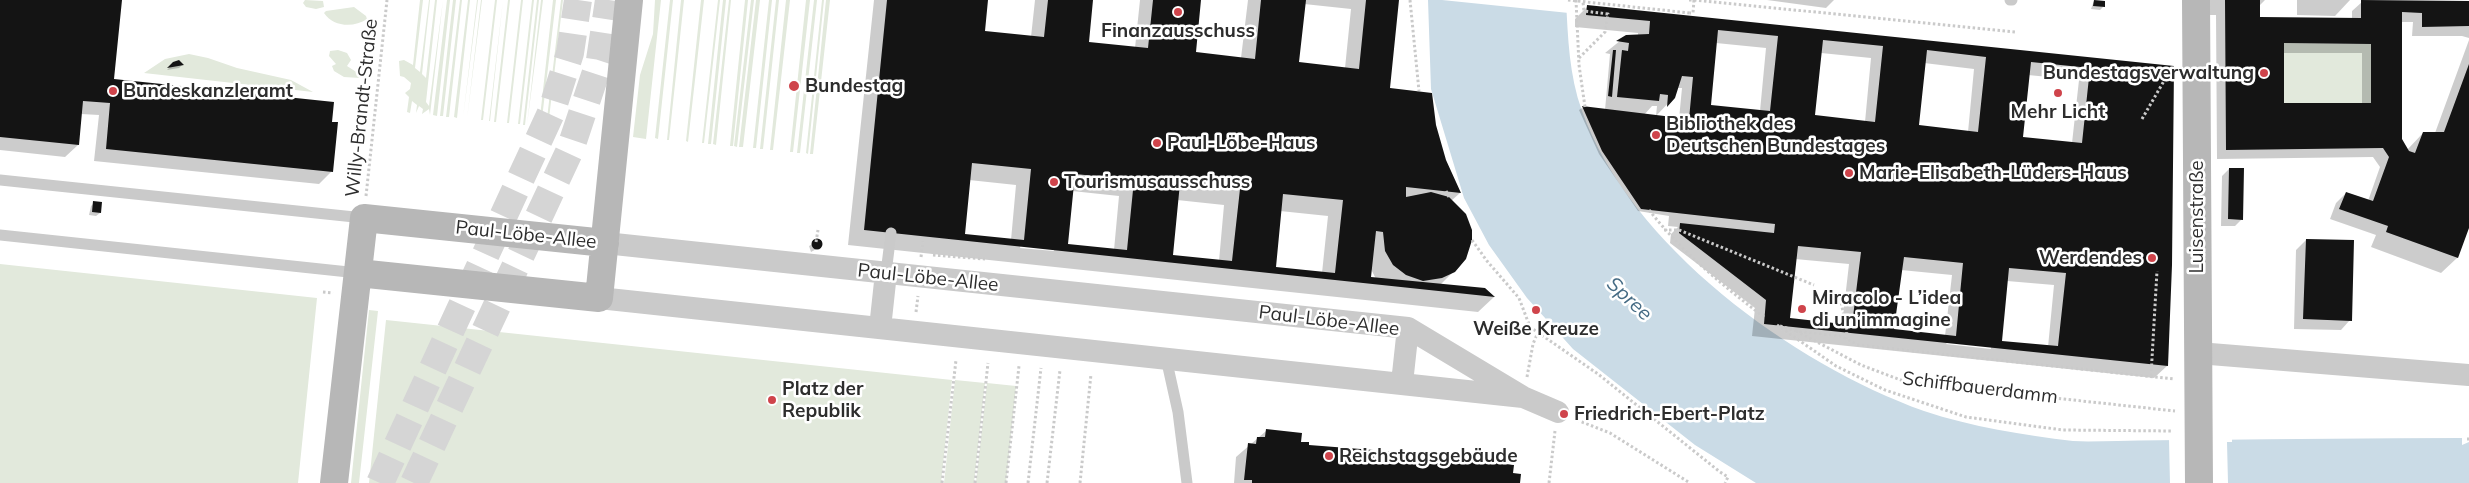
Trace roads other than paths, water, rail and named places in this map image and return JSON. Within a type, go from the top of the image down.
[{"type":"street","points":[[599,298],[629,0]]},
{"type":"street","name":"Luisenstraße","points":[[2196,0],[2198,353],[2186,433],[2199,483]]},
{"type":"street","points":[[334,483],[364,218]]},
{"type":"street","name":"Paul-Löbe-Allee","points":[[364,218],[1408,328],[1402,383]]},
{"type":"street","points":[[358,273],[1402,383],[1523,398]]},
{"type":"street","points":[[880,328],[886,273]]},
{"type":"street","points":[[1408,328],[1523,398],[1558,412]]},
{"type":"street","points":[[2198,353],[2469,375]]},
{"type":"lane","points":[[0,180],[364,218]]},
{"type":"lane","points":[[886,273],[891,232]]},
{"type":"lane","points":[[0,235],[358,273]]},
{"type":"lane","points":[[1166,358],[1178,412],[1187,483]]},
{"type":"water","name":"Spree","points":[[1428,0],[1566,0],[1574,84],[1582,111],[1605,161],[1637,208],[1677,253],[1722,294],[1771,331],[1822,363],[1874,390],[1924,411],[1960,422],[2073,441],[2462,438],[2462,445],[2469,442],[2469,483],[1756,483],[1695,445],[1573,349],[1527,298],[1489,245],[1464,198],[1431,89]]},
{"type":"tunnel","points":[[380,483],[551,113],[570,53],[578,0]]},
{"type":"tunnel","points":[[414,483],[570,150],[600,60],[609,0]]},
{"type":"place","name":"Finanzausschuss","points":[[1178,12]]},
{"type":"place","name":"Bundestagsverwaltung","points":[[2264,73]]},
{"type":"place","name":"Bundestag","points":[[794,86]]},
{"type":"place","name":"Bundeskanzleramt","points":[[113,91]]},
{"type":"place","name":"Mehr Licht","points":[[2058,93]]},
{"type":"place","name":"Bibliothek des Deutschen Bundestages","points":[[1656,135]]},
{"type":"place","name":"Paul-Löbe-Haus","points":[[1157,143]]},
{"type":"place","name":"Marie-Elisabeth-Lüders-Haus","points":[[1849,173]]},
{"type":"place","name":"Tourismusausschuss","points":[[1054,182]]},
{"type":"place","name":"Werdendes","points":[[2152,258]]},
{"type":"place","name":"Miracolo - L’idea di un’immagine","points":[[1802,309]]},
{"type":"place","name":"Weiße Kreuze","points":[[1536,310]]},
{"type":"place","name":"Platz der Republik","points":[[772,400]]},
{"type":"place","name":"Friedrich-Ebert-Platz","points":[[1564,414]]},
{"type":"place","name":"Reichstagsgebäude","points":[[1329,456]]}]
